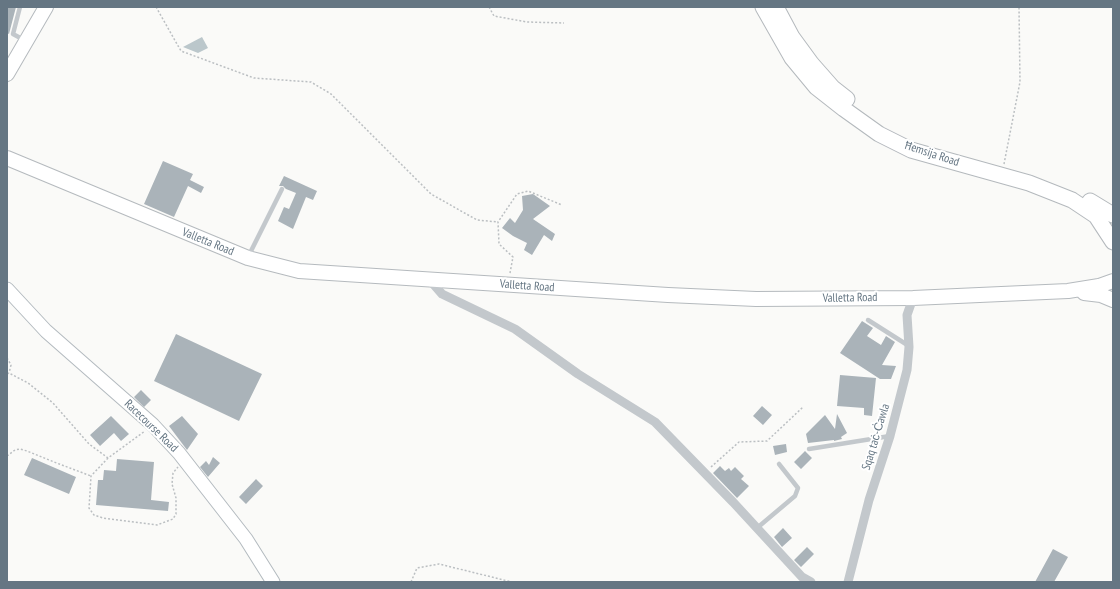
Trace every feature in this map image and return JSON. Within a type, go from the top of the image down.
[{"type":"highway","name":"Ħemsija Road","points":[[763,7],[792,58],[816,87],[880,134],[911,150],[1029,183],[1072,200],[1096,216],[1113,242]]},
{"type":"highway","name":"Ħemsija Road","points":[[776,7],[792,37],[833,88],[888,130],[926,147],[1069,188],[1090,201],[1113,222]]},
{"type":"highway","points":[[1090,201],[1113,215]]},
{"type":"main road","points":[[7,74],[46,7]]},
{"type":"main road","name":"Valletta Road","points":[[7,158],[248,258],[299,271],[668,295],[756,299],[913,298],[1068,291],[1100,286],[1113,281]]},
{"type":"main road","name":"Racecourse Road","points":[[7,289],[46,331],[153,425],[185,461],[246,539],[273,582]]},
{"type":"main road","name":"Valletta Road","points":[[1068,291],[1100,295],[1113,300]]},
{"type":"street","points":[[429,279],[442,294],[515,329],[578,374],[655,422],[705,472],[802,577],[811,582]]},
{"type":"street","name":"Sqaq taċ-Ċawla","points":[[848,582],[868,500],[890,436],[907,370],[910,347],[907,315],[913,298]]},
{"type":"lane","points":[[20,7],[13,34],[26,40]]},
{"type":"lane","points":[[248,258],[282,189]]},
{"type":"lane","points":[[868,320],[910,347]]},
{"type":"lane","points":[[809,449],[890,436]]},
{"type":"lane","points":[[757,528],[795,496],[798,488],[779,464]]},
{"type":"path","points":[[156,7],[181,51],[254,78],[311,82],[331,94],[431,194],[477,220],[498,222]]},
{"type":"path","points":[[489,7],[494,16],[527,22],[564,23]]},
{"type":"path","points":[[1003,168],[1020,82],[1019,7]]},
{"type":"path","points":[[507,284],[513,257],[499,244],[498,222],[517,194],[528,191],[562,205]]},
{"type":"path","points":[[7,358],[11,365],[8,374],[28,382],[53,403],[89,444],[108,458]]},
{"type":"path","points":[[705,472],[739,442],[767,441],[803,407]]},
{"type":"path","points":[[153,425],[108,458],[91,476],[89,508],[94,515],[103,518],[157,525],[173,519],[176,514],[176,498],[172,484],[173,473],[185,461]]},
{"type":"path","points":[[7,456],[15,450],[20,449],[91,476]]},
{"type":"path","points":[[412,582],[417,568],[438,564],[512,582]]},
{"type":"shaded area","points":[[202,37],[208,48],[198,53],[183,47]]},
{"type":"building","points":[[7,7],[16,7],[9,34],[7,33]]},
{"type":"building","points":[[163,161],[193,174],[190,180],[204,187],[201,193],[188,186],[174,217],[144,204]]},
{"type":"building","points":[[284,176],[317,191],[313,200],[306,197],[293,229],[278,221],[284,207],[289,209],[296,193],[286,189],[283,186],[279,186]]},
{"type":"building","points":[[533,194],[550,206],[533,219],[555,234],[552,241],[544,235],[532,255],[524,250],[527,243],[513,236],[502,228],[510,218],[515,223],[523,210],[522,196]]},
{"type":"building","points":[[862,321],[873,328],[867,336],[881,345],[886,336],[895,342],[882,365],[896,366],[891,379],[880,379],[840,353]]},
{"type":"building","points":[[176,334],[262,374],[239,421],[154,381]]},
{"type":"building","points":[[840,375],[876,378],[872,416],[864,415],[864,408],[837,406]]},
{"type":"building","points":[[141,390],[151,400],[144,407],[134,397]]},
{"type":"building","points":[[762,406],[772,415],[763,425],[753,416]]},
{"type":"building","points":[[837,414],[847,433],[841,437],[842,439],[808,443],[806,434],[825,415],[835,429]]},
{"type":"building","points":[[111,416],[129,434],[121,441],[114,433],[100,446],[90,435]]},
{"type":"building","points":[[182,416],[198,434],[187,450],[169,426]]},
{"type":"building","points":[[786,444],[787,452],[775,455],[773,446]]},
{"type":"building","points":[[805,451],[812,458],[801,469],[794,462]]},
{"type":"building","points":[[213,457],[220,463],[208,477],[200,467],[206,461],[209,465]]},
{"type":"building","points":[[32,458],[76,477],[69,494],[24,475]]},
{"type":"building","points":[[117,459],[154,462],[151,500],[169,502],[168,511],[96,505],[98,480],[103,480],[104,470],[116,471]]},
{"type":"building","points":[[720,466],[725,471],[729,468],[731,471],[735,467],[744,476],[741,479],[749,486],[737,498],[713,473]]},
{"type":"building","points":[[256,479],[263,486],[246,504],[239,497]]},
{"type":"building","points":[[783,528],[792,538],[782,547],[774,537]]},
{"type":"building","points":[[807,547],[814,554],[801,567],[794,560]]},
{"type":"building","points":[[1053,549],[1068,557],[1054,582],[1035,582]]}]
